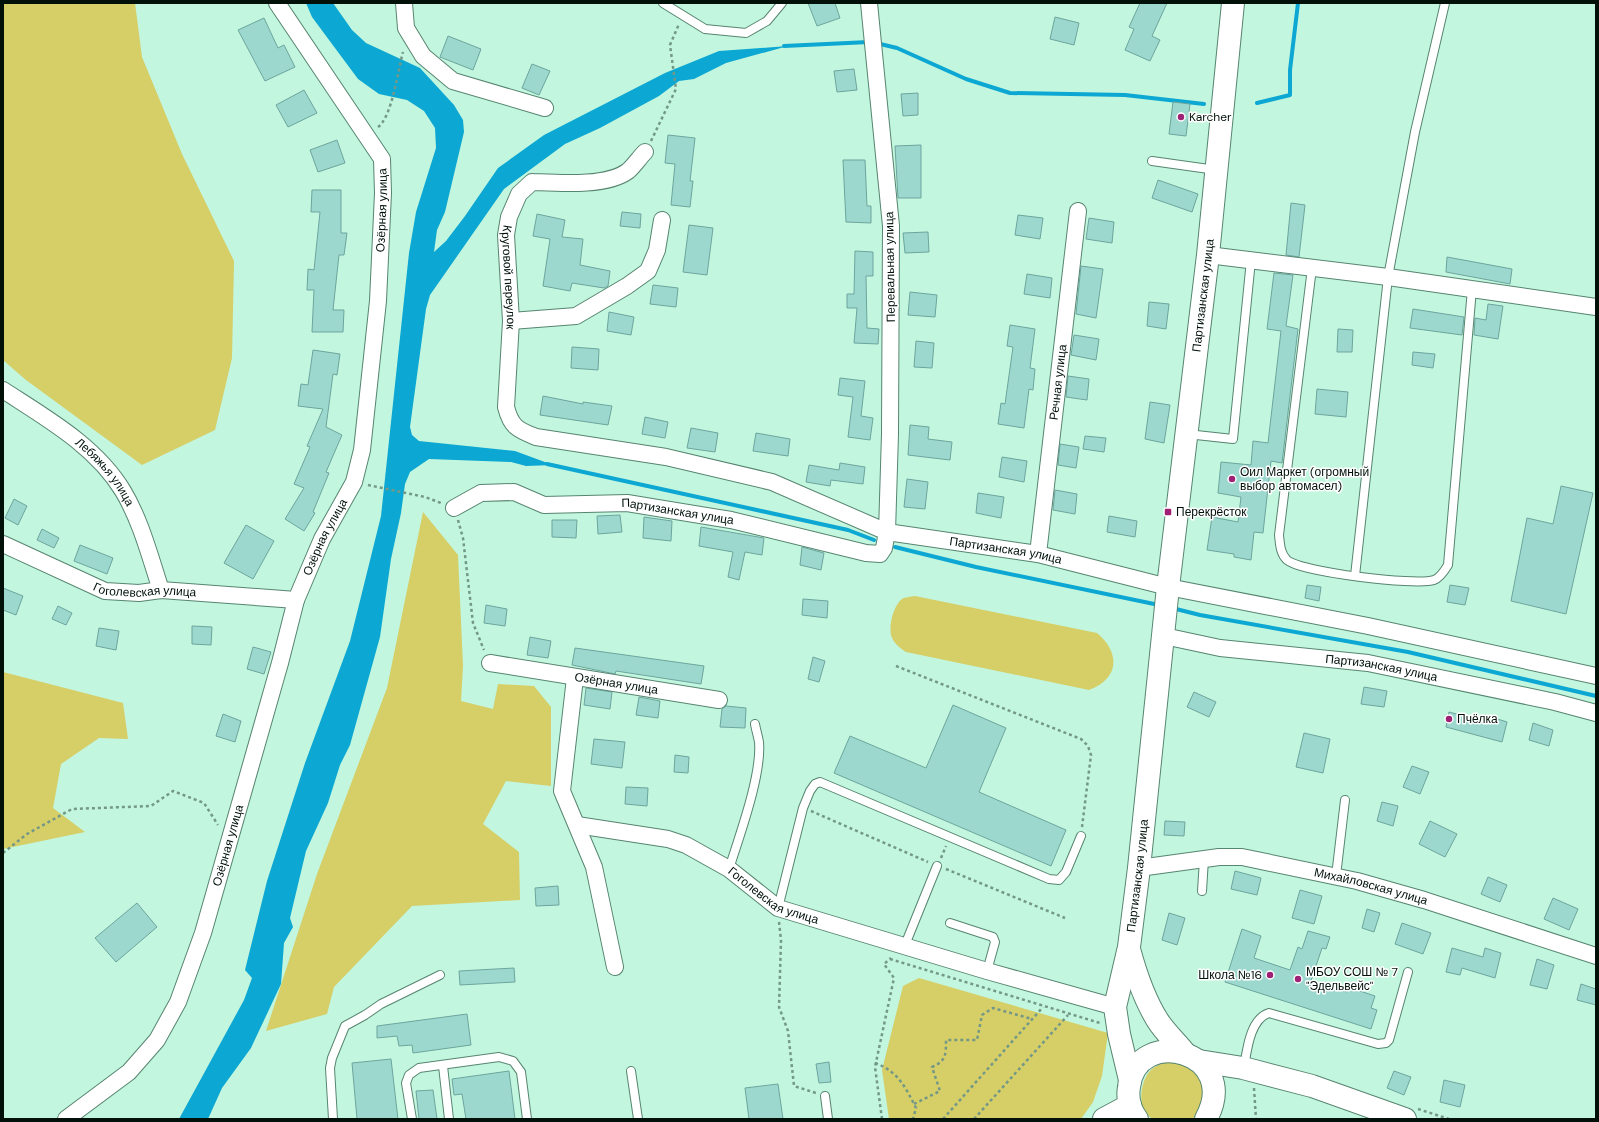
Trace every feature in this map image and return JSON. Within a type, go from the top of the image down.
[{"type":"main road","name":"Партизанская улица","points":[[1130,1080],[1116,1016],[1129,947],[1139,868],[1168,592],[1208,254],[1233,3]]},
{"type":"main road","name":"Партизанская улица","points":[[1129,947],[1142,991],[1159,1022],[1210,1074],[1214,1089],[1213,1107],[1206,1119]]},
{"type":"main road","points":[[1104,1119],[1134,1112],[1128,1097],[1130,1080],[1138,1066],[1151,1055],[1167,1050],[1312,1086],[1405,1119]]},
{"type":"street","name":"Озёрная улица","points":[[66,1119],[129,1072],[158,1040],[178,1002],[203,933],[228,840],[280,663],[296,600],[322,539],[354,482],[362,450],[378,301],[383,193],[382,159],[277,3]]},
{"type":"street","points":[[404,3],[406,28],[423,56],[452,81],[545,108]]},
{"type":"street","name":"Перевальная улица","points":[[869,3],[874,67],[891,226],[890,426],[887,532]]},
{"type":"street","name":"Круговой переулок","points":[[516,428],[509,421],[506,407],[510,321],[506,235],[510,217],[519,194],[532,182],[572,183],[603,181],[627,172],[645,152]]},
{"type":"street","name":"Речная улица","points":[[1038,554],[1078,211]]},
{"type":"street","points":[[510,321],[576,316],[627,286],[648,271],[657,250],[662,220]]},
{"type":"street","points":[[1208,254],[1388,277],[1596,307]]},
{"type":"street","name":"Лебяжья улица","points":[[3,390],[57,425],[96,456],[123,491],[141,528],[161,590]]},
{"type":"street","name":"Партизанская улица","points":[[516,428],[536,437],[666,457],[772,482],[887,532],[1038,554],[1168,592],[1368,626],[1596,676]]},
{"type":"street","name":"Партизанская улица","points":[[454,508],[481,493],[514,492],[544,505],[627,504],[731,520],[866,553],[880,554],[884,548],[887,532]]},
{"type":"street","name":"Гоголевская улица","points":[[3,544],[105,591],[139,593],[161,590],[296,600]]},
{"type":"street","name":"Партизанская улица","points":[[1164,632],[1220,648],[1368,663],[1555,702],[1596,713]]},
{"type":"street","name":"Озёрная улица","points":[[490,663],[575,678],[719,700]]},
{"type":"street","points":[[575,678],[562,791],[594,867],[615,967]]},
{"type":"street","name":"Гоголевская улица","points":[[577,824],[668,839],[686,845],[729,869],[778,908],[987,971],[1116,1016]]},
{"type":"street","name":"Михайловская улица","points":[[1139,868],[1204,859],[1242,857],[1336,876],[1424,900],[1596,956]]},
{"type":"lane","points":[[663,3],[683,17],[705,29],[746,33],[767,21],[782,3]]},
{"type":"lane","points":[[1355,576],[1388,277],[1415,132],[1445,3]]},
{"type":"lane","points":[[1152,162],[1216,170]]},
{"type":"lane","points":[[1187,434],[1233,439],[1251,260]]},
{"type":"lane","points":[[1312,268],[1279,535],[1280,550],[1288,560],[1300,567],[1355,576],[1411,582],[1435,580],[1442,574],[1448,565],[1472,289]]},
{"type":"lane","points":[[729,869],[747,812],[756,773],[759,743],[755,724]]},
{"type":"lane","points":[[778,908],[804,808],[810,791],[815,784],[820,782],[1049,879],[1059,880],[1066,872],[1081,836]]},
{"type":"lane","points":[[1336,876],[1345,800]]},
{"type":"lane","points":[[1202,891],[1204,859]]},
{"type":"lane","points":[[905,946],[938,866]]},
{"type":"lane","points":[[950,923],[993,937],[995,942],[987,971]]},
{"type":"lane","points":[[1243,1068],[1257,1021],[1263,1015],[1269,1013],[1378,1044],[1386,1043],[1390,1040],[1408,972]]},
{"type":"lane","points":[[333,1119],[330,1068],[332,1058],[345,1026],[381,1004],[440,975]]},
{"type":"lane","points":[[412,1119],[406,1083],[409,1075],[419,1068],[443,1066],[499,1057],[513,1061],[521,1072],[526,1119]]},
{"type":"lane","points":[[443,1066],[449,1119]]},
{"type":"lane","points":[[631,1071],[638,1119]]},
{"type":"lane","points":[[825,1096],[828,1119]]},
{"type":"path","points":[[645,152],[676,89],[670,45],[683,17]]},
{"type":"path","points":[[367,136],[384,123],[403,52]]},
{"type":"path","points":[[378,487],[425,496],[454,508],[463,538],[473,623],[490,663]]},
{"type":"path","points":[[896,666],[1081,739],[1088,746],[1091,755],[1081,836]]},
{"type":"path","points":[[3,854],[27,834],[72,809],[151,806],[173,791],[204,803],[228,840]]},
{"type":"path","points":[[938,866],[949,836]]},
{"type":"path","points":[[778,908],[781,940],[779,1008],[788,1031],[794,1086],[825,1096]]},
{"type":"path","points":[[890,959],[1093,1022],[1116,1016]]},
{"type":"path","points":[[882,1119],[875,1079],[875,1063],[894,978],[884,964]]},
{"type":"path","points":[[943,1119],[1043,1007]]},
{"type":"path","points":[[914,1104],[940,1091],[932,1067],[941,1063],[946,1054],[946,1040],[978,1040],[982,1015],[993,1008],[1032,1019]]},
{"type":"path","points":[[974,1119],[1068,1015]]},
{"type":"path","points":[[875,1063],[889,1068],[907,1090],[916,1108],[913,1119]]},
{"type":"shaded area","points":[[3,3],[135,3],[142,57],[182,154],[234,261],[232,358],[215,430],[142,465],[26,380],[3,360]]},
{"type":"shaded area","points":[[423,512],[458,555],[463,666],[461,701],[493,709],[498,684],[534,686],[551,707],[551,786],[506,781],[483,824],[519,852],[520,900],[412,906],[334,987],[327,1014],[266,1031],[317,874],[387,688]]},
{"type":"shaded area","points":[[915,596],[1097,633],[1105,641],[1113,657],[1111,672],[1099,685],[1089,690],[906,652],[897,645],[892,638],[891,621],[896,606],[899,602],[903,598]]},
{"type":"shaded area","points":[[3,672],[123,703],[128,739],[99,738],[61,764],[53,808],[85,832],[3,849]]},
{"type":"shaded area","points":[[919,978],[1108,1033],[1102,1076],[1093,1102],[1081,1119],[889,1119],[882,1070],[903,986]]},
{"type":"shaded area","points":[[1173,1061],[1193,1069],[1197,1073],[1202,1083],[1203,1098],[1201,1107],[1197,1115],[1192,1119],[1155,1119],[1149,1116],[1142,1105],[1142,1089],[1147,1075],[1156,1066]]},
{"type":"water","points":[[306,3],[333,3],[352,30],[366,43],[420,68],[454,105],[463,120],[464,132],[445,212],[437,230],[434,252],[446,241],[498,168],[544,135],[665,73],[719,51],[788,46],[726,63],[694,79],[679,81],[659,96],[600,128],[565,144],[504,189],[430,295],[426,309],[410,427],[412,435],[419,441],[515,451],[553,465],[526,466],[511,462],[429,459],[410,472],[405,484],[401,513],[391,559],[380,637],[350,745],[340,765],[328,803],[306,851],[290,918],[293,927],[284,943],[281,984],[251,1048],[222,1088],[208,1119],[179,1119],[244,1000],[252,978],[245,970],[267,881],[305,763],[350,641],[381,516],[409,253],[416,212],[436,148],[435,128],[424,111],[407,100],[379,94],[358,79],[312,17]]},
{"type":"building","points":[[808,3],[835,3],[840,18],[817,26]]},
{"type":"building","points":[[1140,3],[1167,3],[1152,36],[1160,40],[1150,61],[1125,50],[1134,29],[1129,27]]},
{"type":"building","points":[[1055,17],[1079,23],[1074,45],[1050,39]]},
{"type":"building","points":[[264,18],[278,48],[284,45],[295,67],[265,81],[238,30]]},
{"type":"building","points":[[448,36],[481,49],[473,70],[440,57]]},
{"type":"building","points":[[532,64],[550,71],[539,95],[522,88]]},
{"type":"building","points":[[854,69],[857,90],[837,92],[834,71]]},
{"type":"building","points":[[304,90],[317,113],[288,127],[276,105]]},
{"type":"building","points":[[918,93],[918,115],[903,116],[901,94]]},
{"type":"building","points":[[1173,102],[1190,104],[1186,136],[1169,134]]},
{"type":"building","points":[[668,135],[695,138],[690,181],[693,181],[690,207],[671,205],[675,164],[665,163]]},
{"type":"building","points":[[337,140],[345,163],[318,172],[310,150]]},
{"type":"building","points":[[921,145],[921,198],[898,198],[895,146]]},
{"type":"building","points":[[843,160],[865,160],[867,206],[871,206],[871,223],[846,222]]},
{"type":"building","points":[[1158,180],[1198,194],[1192,212],[1152,198]]},
{"type":"building","points":[[312,190],[341,190],[341,233],[347,233],[344,255],[339,255],[333,310],[344,310],[343,332],[312,332],[314,290],[307,290],[308,269],[314,270],[320,212],[311,212]]},
{"type":"building","points":[[1291,203],[1305,205],[1299,257],[1286,255]]},
{"type":"building","points":[[622,212],[641,214],[640,228],[620,226]]},
{"type":"building","points":[[537,214],[565,220],[562,237],[583,239],[580,265],[610,271],[608,286],[604,288],[572,283],[570,291],[543,286],[550,239],[533,236]]},
{"type":"building","points":[[1018,215],[1043,218],[1040,239],[1015,235]]},
{"type":"building","points":[[1089,218],[1114,222],[1112,243],[1086,239]]},
{"type":"building","points":[[689,225],[713,228],[707,275],[683,272]]},
{"type":"building","points":[[928,232],[929,252],[905,253],[903,233]]},
{"type":"building","points":[[855,251],[873,252],[873,276],[866,276],[867,328],[879,329],[878,344],[854,343],[857,308],[847,308],[847,294],[854,294]]},
{"type":"building","points":[[1447,257],[1512,269],[1510,284],[1446,272]]},
{"type":"building","points":[[1081,266],[1103,269],[1096,318],[1076,314]]},
{"type":"building","points":[[1274,273],[1293,275],[1286,326],[1298,329],[1282,463],[1271,461],[1263,533],[1254,532],[1251,560],[1234,557],[1234,554],[1207,550],[1212,517],[1238,522],[1241,497],[1218,493],[1221,462],[1251,465],[1253,441],[1268,443],[1281,331],[1267,329]]},
{"type":"building","points":[[1027,274],[1052,278],[1050,298],[1024,294]]},
{"type":"building","points":[[653,285],[678,288],[676,307],[650,304]]},
{"type":"building","points":[[910,292],[937,295],[935,317],[908,315]]},
{"type":"building","points":[[1149,302],[1169,304],[1166,329],[1147,326]]},
{"type":"building","points":[[1488,304],[1503,306],[1498,339],[1474,335],[1475,318],[1486,320]]},
{"type":"building","points":[[1413,309],[1464,317],[1462,335],[1410,328]]},
{"type":"building","points":[[609,312],[634,317],[631,335],[607,331]]},
{"type":"building","points":[[1010,325],[1035,329],[1030,368],[1035,369],[1033,390],[1029,389],[1024,428],[998,424],[1001,403],[1005,404],[1013,347],[1007,346]]},
{"type":"building","points":[[1338,329],[1353,330],[1352,352],[1337,352]]},
{"type":"building","points":[[1074,335],[1099,339],[1096,360],[1071,355]]},
{"type":"building","points":[[916,341],[934,343],[932,368],[914,367]]},
{"type":"building","points":[[572,347],[599,349],[598,370],[571,368]]},
{"type":"building","points":[[313,350],[340,354],[337,375],[333,374],[326,427],[342,435],[326,472],[329,473],[313,512],[315,513],[304,531],[285,519],[304,488],[294,484],[310,447],[307,446],[323,409],[298,406],[301,384],[308,385]]},
{"type":"building","points":[[1413,352],[1435,354],[1433,368],[1412,365]]},
{"type":"building","points":[[1068,376],[1089,379],[1087,400],[1066,397]]},
{"type":"building","points":[[840,378],[865,381],[861,416],[873,418],[870,440],[848,437],[853,397],[838,395]]},
{"type":"building","points":[[1317,389],[1348,392],[1346,417],[1315,414]]},
{"type":"building","points":[[543,396],[583,404],[583,402],[612,406],[608,425],[540,415]]},
{"type":"building","points":[[1150,402],[1170,405],[1164,443],[1145,439]]},
{"type":"building","points":[[645,417],[668,422],[665,438],[642,434]]},
{"type":"building","points":[[910,425],[929,427],[928,439],[952,442],[950,460],[908,455]]},
{"type":"building","points":[[691,428],[718,433],[715,452],[687,448]]},
{"type":"building","points":[[756,433],[790,439],[788,456],[753,451]]},
{"type":"building","points":[[1085,436],[1106,438],[1104,452],[1083,449]]},
{"type":"building","points":[[1060,444],[1079,447],[1076,468],[1058,465]]},
{"type":"building","points":[[1002,457],[1027,461],[1024,482],[999,477]]},
{"type":"building","points":[[840,463],[865,467],[863,484],[831,480],[830,486],[806,482],[809,465],[839,470]]},
{"type":"building","points":[[907,479],[928,482],[925,509],[904,507]]},
{"type":"building","points":[[1561,486],[1593,493],[1566,614],[1511,601],[1527,518],[1553,524]]},
{"type":"building","points":[[1055,490],[1077,494],[1075,514],[1053,510]]},
{"type":"building","points":[[978,493],[1004,497],[1001,518],[976,513]]},
{"type":"building","points":[[14,499],[27,506],[18,525],[5,518]]},
{"type":"building","points":[[620,515],[622,532],[598,534],[597,516]]},
{"type":"building","points":[[1109,516],[1137,521],[1135,537],[1107,532]]},
{"type":"building","points":[[644,517],[672,521],[671,541],[643,538]]},
{"type":"building","points":[[552,520],[577,520],[576,538],[552,537]]},
{"type":"building","points":[[246,525],[274,541],[253,579],[224,563]]},
{"type":"building","points":[[701,527],[764,538],[762,555],[745,552],[739,580],[728,577],[733,552],[699,546]]},
{"type":"building","points":[[42,529],[59,538],[54,548],[37,540]]},
{"type":"building","points":[[80,545],[113,558],[107,574],[74,561]]},
{"type":"building","points":[[802,547],[824,553],[821,570],[800,565]]},
{"type":"building","points":[[1307,585],[1321,587],[1319,601],[1305,598]]},
{"type":"building","points":[[1450,585],[1469,588],[1465,605],[1447,602]]},
{"type":"building","points":[[3,588],[23,596],[16,615],[3,610]]},
{"type":"building","points":[[803,599],[828,601],[827,618],[802,615]]},
{"type":"building","points":[[486,605],[507,609],[505,626],[484,623]]},
{"type":"building","points":[[58,606],[72,613],[66,625],[52,619]]},
{"type":"building","points":[[192,626],[212,627],[211,645],[192,644]]},
{"type":"building","points":[[99,628],[119,631],[116,650],[96,646]]},
{"type":"building","points":[[530,637],[551,641],[548,658],[527,655]]},
{"type":"building","points":[[253,647],[271,652],[264,674],[247,669]]},
{"type":"building","points":[[575,648],[704,666],[701,684],[616,671],[615,674],[572,665]]},
{"type":"building","points":[[813,657],[825,661],[819,682],[808,679]]},
{"type":"building","points":[[1364,687],[1387,691],[1384,707],[1361,704]]},
{"type":"building","points":[[586,688],[612,692],[610,709],[584,705]]},
{"type":"building","points":[[1194,692],[1216,702],[1209,717],[1187,707]]},
{"type":"building","points":[[639,697],[660,701],[658,718],[636,715]]},
{"type":"building","points":[[953,705],[1006,728],[979,792],[1066,830],[1051,866],[834,773],[850,736],[926,768]]},
{"type":"building","points":[[726,706],[746,708],[745,728],[720,727],[722,709]]},
{"type":"building","points":[[1449,712],[1483,721],[1485,715],[1507,722],[1502,742],[1446,727]]},
{"type":"building","points":[[223,714],[241,721],[235,742],[216,736]]},
{"type":"building","points":[[1533,723],[1553,730],[1549,746],[1529,740]]},
{"type":"building","points":[[1304,733],[1330,739],[1323,773],[1296,767]]},
{"type":"building","points":[[594,739],[625,742],[622,768],[591,764]]},
{"type":"building","points":[[675,755],[689,757],[688,773],[674,772]]},
{"type":"building","points":[[1412,766],[1429,772],[1420,794],[1403,787]]},
{"type":"building","points":[[626,787],[648,788],[647,806],[625,804]]},
{"type":"building","points":[[1382,802],[1398,806],[1393,826],[1377,821]]},
{"type":"building","points":[[1165,821],[1185,822],[1184,836],[1164,835]]},
{"type":"building","points":[[1430,821],[1457,834],[1445,857],[1419,844]]},
{"type":"building","points":[[1235,871],[1261,878],[1257,895],[1231,889]]},
{"type":"building","points":[[1488,877],[1507,885],[1500,902],[1481,894]]},
{"type":"building","points":[[558,886],[559,905],[536,906],[535,888]]},
{"type":"building","points":[[1300,890],[1322,896],[1314,924],[1292,918]]},
{"type":"building","points":[[1553,898],[1578,909],[1569,930],[1544,919]]},
{"type":"building","points":[[137,903],[157,927],[116,962],[95,938]]},
{"type":"building","points":[[1367,909],[1380,913],[1374,932],[1362,928]]},
{"type":"building","points":[[1169,913],[1185,918],[1177,945],[1162,940]]},
{"type":"building","points":[[1402,923],[1431,933],[1423,954],[1395,944]]},
{"type":"building","name":"Школа №16","points":[[1242,929],[1261,936],[1254,958],[1290,970],[1298,947],[1302,949],[1308,931],[1330,937],[1326,949],[1322,948],[1311,981],[1347,992],[1348,987],[1375,996],[1371,1008],[1377,1010],[1371,1029],[1225,982]]},
{"type":"building","points":[[1452,948],[1483,957],[1485,948],[1501,953],[1495,978],[1462,968],[1460,975],[1446,972]]},
{"type":"building","points":[[1537,959],[1554,965],[1547,989],[1530,985]]},
{"type":"building","points":[[514,968],[515,982],[460,985],[459,971]]},
{"type":"building","points":[[1581,984],[1596,989],[1596,1005],[1577,1000]]},
{"type":"building","points":[[467,1014],[471,1045],[413,1053],[412,1045],[399,1046],[397,1036],[377,1038],[377,1026]]},
{"type":"building","points":[[391,1059],[398,1119],[357,1119],[352,1063]]},
{"type":"building","points":[[829,1062],[831,1082],[819,1083],[816,1064]]},
{"type":"building","points":[[509,1071],[515,1119],[466,1119],[462,1094],[454,1095],[452,1079]]},
{"type":"building","points":[[1394,1071],[1411,1077],[1404,1095],[1387,1088]]},
{"type":"building","points":[[1444,1080],[1465,1085],[1460,1107],[1440,1102]]},
{"type":"building","points":[[778,1084],[783,1119],[749,1119],[745,1088]]},
{"type":"building","points":[[433,1090],[437,1119],[419,1119],[416,1091]]},
{"type":"waterway","points":[[1257,103],[1290,95],[1290,70],[1298,3]]},
{"type":"waterway","points":[[784,46],[869,42]]},
{"type":"waterway","points":[[876,43],[897,48],[966,79],[1010,93],[1125,95],[1204,104]]},
{"type":"waterway","points":[[547,464],[848,530],[874,540]]},
{"type":"waterway","points":[[895,547],[976,567],[1159,605]]},
{"type":"waterway","points":[[1172,608],[1200,615],[1408,652],[1596,696]]},
{"type":"place","name":"Karcher","points":[[1181,117]]},
{"type":"place","name":"Оил Маркет (огромный выбор автомасел)","points":[[1232,479]]},
{"type":"place","name":"Перекрёсток","points":[[1168,512]]},
{"type":"place","name":"Пчёлка","points":[[1449,719]]},
{"type":"place","name":"Школа №16","points":[[1270,975]]},
{"type":"place","name":"МБОУ СОШ № 7 \"Эдельвейс\"","points":[[1298,979]]}]
